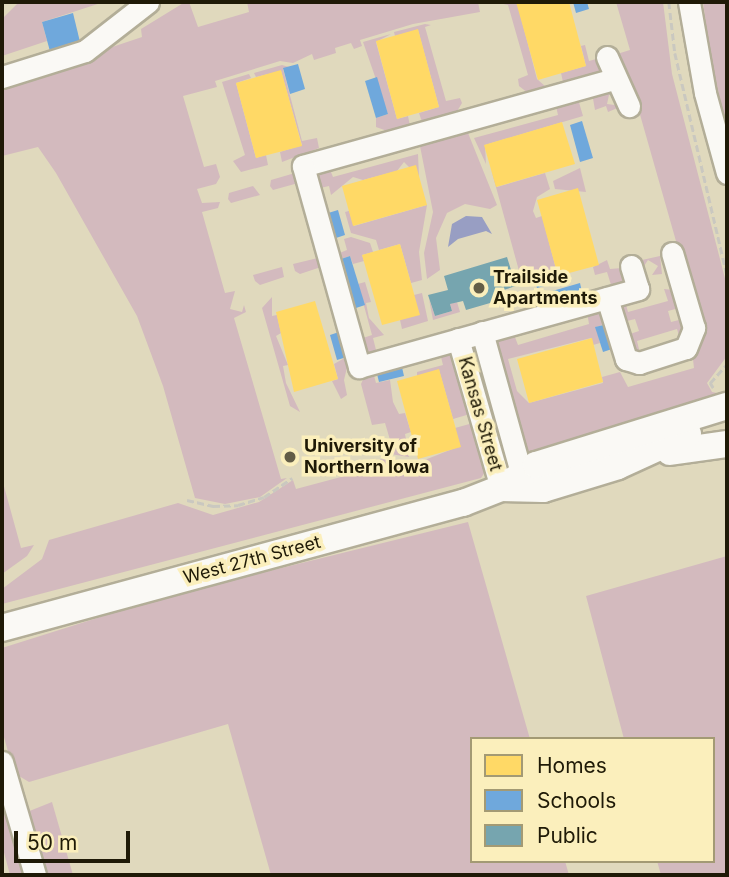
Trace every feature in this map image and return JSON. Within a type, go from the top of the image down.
[{"type":"main road","points":[[661,428],[727,388]]},
{"type":"main road","name":"West 27th Street","points":[[2,628],[463,503],[516,484],[536,465],[727,406]]},
{"type":"main road","name":"West 27th Street","points":[[516,484],[543,489],[618,466],[699,430],[727,427]]},
{"type":"main road","points":[[618,466],[698,445],[727,444]]},
{"type":"street","points":[[2,77],[85,51],[123,9],[148,2]]},
{"type":"street","points":[[689,2],[705,93],[727,173]]},
{"type":"street","points":[[607,57],[614,79],[621,84],[629,106]]},
{"type":"street","points":[[614,79],[303,166],[359,367],[638,289],[631,266]]},
{"type":"street","points":[[607,298],[626,359],[639,363],[686,348],[694,328],[672,253]]},
{"type":"street","points":[[482,332],[503,406],[516,484]]},
{"type":"street","name":"Kansas Street","points":[[458,339],[480,413],[516,484]]},
{"type":"street","points":[[480,413],[503,406]]},
{"type":"street","points":[[2,762],[34,875]]},
{"type":"path","points":[[669,2],[675,53],[727,275]]},
{"type":"path","points":[[187,500],[213,506],[238,505],[271,494],[292,478]]},
{"type":"shaded area","points":[[19,2],[104,2],[42,22],[47,41],[2,56],[2,19]]},
{"type":"shaded area","points":[[189,2],[198,27],[249,12],[247,2],[478,2],[480,12],[413,24],[360,40],[362,46],[354,49],[351,43],[335,48],[336,53],[314,60],[312,54],[293,63],[280,61],[215,81],[217,87],[183,96],[204,167],[216,164],[220,177],[216,184],[197,189],[202,203],[220,202],[218,208],[202,212],[225,293],[235,291],[230,309],[242,312],[244,305],[246,312],[234,318],[281,479],[287,478],[260,497],[225,504],[195,498],[163,386],[137,316],[56,173],[38,147],[2,156],[2,84],[142,37],[141,29]]},
{"type":"shaded area","points":[[494,2],[517,2],[537,79],[546,87],[528,93],[519,86],[518,79],[528,75],[508,5]]},
{"type":"shaded area","points":[[616,2],[663,2],[672,74],[727,286],[727,356],[707,383],[712,392],[727,395],[527,457],[495,348],[502,336],[513,332],[518,345],[589,324],[587,312],[601,314],[606,324],[596,327],[600,343],[593,345],[591,338],[508,359],[517,391],[529,403],[603,383],[602,377],[620,372],[628,387],[694,368],[692,351],[703,336],[633,90],[617,54],[630,50]]},
{"type":"shaded area","points":[[703,2],[727,2],[727,134],[709,47]]},
{"type":"shaded area","points":[[431,25],[425,27],[446,101],[460,98],[462,103],[456,113],[422,122],[419,113],[439,107],[418,30],[395,36],[394,32]]},
{"type":"shaded area","points":[[391,34],[376,42],[397,119],[408,116],[410,126],[390,132],[376,127],[376,118],[388,114],[363,42]]},
{"type":"shaded area","points":[[585,45],[589,61],[600,58],[602,70],[563,82],[561,73],[586,66],[581,46]]},
{"type":"shaded area","points":[[282,65],[289,67],[283,69],[302,141],[317,138],[319,148],[282,162],[280,152],[302,145],[281,71],[256,77],[254,73]]},
{"type":"shaded area","points":[[249,74],[251,78],[236,83],[256,158],[266,155],[268,165],[241,172],[233,161],[245,155],[222,82]]},
{"type":"shaded area","points":[[607,87],[620,96],[609,95],[607,104],[622,106],[608,112],[606,106],[595,110],[592,93]]},
{"type":"shaded area","points":[[578,99],[583,116],[485,145],[486,164],[474,138],[558,115],[555,102]]},
{"type":"shaded area","points":[[466,128],[497,205],[490,209],[465,204],[447,213],[436,238],[440,270],[427,279],[424,253],[433,212],[419,141]]},
{"type":"shaded area","points":[[418,154],[419,177],[404,162],[397,171],[363,180],[353,177],[331,195],[329,186],[316,189],[314,175],[320,169],[329,167],[333,177]]},
{"type":"shaded area","points":[[580,168],[586,192],[555,189],[553,181]]},
{"type":"shaded area","points":[[491,169],[497,187],[545,173],[550,189],[537,197],[533,211],[536,218],[542,216],[560,284],[548,285],[543,272],[521,278]]},
{"type":"shaded area","points":[[295,173],[302,182],[273,190],[270,186],[271,180]]},
{"type":"shaded area","points":[[253,186],[260,195],[231,203],[228,199],[229,193]]},
{"type":"shaded area","points":[[427,205],[419,252],[422,280],[411,283],[400,244],[379,250],[376,240],[351,233],[345,212],[349,211],[354,226]]},
{"type":"shaded area","points":[[351,237],[370,243],[373,252],[362,255],[364,261],[353,264],[350,256],[338,260],[337,254],[347,250],[344,239]]},
{"type":"shaded area","points":[[660,256],[662,274],[652,275],[658,266],[648,260],[642,269],[642,260]]},
{"type":"shaded area","points":[[322,257],[324,266],[300,274],[295,271],[293,264]]},
{"type":"shaded area","points":[[607,260],[610,269],[622,268],[625,279],[612,288],[607,272],[595,275],[593,267]]},
{"type":"shaded area","points":[[282,267],[284,277],[260,285],[255,281],[253,275]]},
{"type":"shaded area","points":[[365,282],[371,302],[366,303],[369,318],[384,335],[373,338],[377,354],[369,354],[360,339],[372,335],[358,284]]},
{"type":"shaded area","points":[[664,289],[674,290],[679,308],[668,311],[671,322],[683,319],[687,331],[680,339],[677,329],[637,341],[640,353],[632,352],[627,335],[639,331],[635,319],[623,322],[619,303],[625,301],[628,312],[668,301]]},
{"type":"shaded area","points":[[422,293],[428,321],[402,329],[400,320],[414,295]]},
{"type":"shaded area","points":[[272,297],[272,316],[277,315],[281,333],[276,336],[288,365],[283,366],[286,383],[300,412],[290,406],[262,308]]},
{"type":"shaded area","points":[[429,299],[435,316],[452,311],[450,304],[457,302],[460,312],[433,320]]},
{"type":"shaded area","points":[[440,353],[452,353],[470,414],[453,419],[439,370],[417,376],[417,372],[443,365]]},
{"type":"shaded area","points":[[477,354],[492,402],[491,405],[473,355]]},
{"type":"shaded area","points":[[350,355],[344,380],[347,395],[341,399],[332,381],[338,379],[334,364]]},
{"type":"shaded area","points":[[373,372],[376,383],[390,380],[393,402],[399,414],[405,413],[411,432],[405,434],[409,457],[384,453],[393,450],[385,423],[372,425],[361,384],[365,375]]},
{"type":"shaded area","points":[[473,423],[487,469],[481,478],[2,604],[2,589],[42,559],[49,540],[178,503],[213,515],[259,502],[293,480],[296,489],[382,466],[380,459],[417,463],[460,446],[455,428]]},
{"type":"shaded area","points":[[2,479],[21,548],[34,545],[27,556],[2,574]]},
{"type":"shaded area","points":[[468,522],[529,737],[470,737],[470,863],[566,863],[569,875],[271,875],[228,724],[29,782],[14,773],[2,730],[2,648],[164,597]]},
{"type":"shaded area","points":[[727,556],[727,875],[661,875],[658,863],[715,863],[715,737],[623,737],[586,596]]},
{"type":"shaded area","points":[[52,802],[73,875],[43,875],[27,812]]},
{"type":"shaded area","points":[[7,814],[25,875],[10,875],[2,845],[2,816]]},
{"type":"water","points":[[466,216],[482,217],[492,234],[486,231],[458,239],[448,247],[452,224]]},
{"type":"building: Homes","points":[[516,2],[569,2],[586,66],[538,80]]},
{"type":"building: Homes","points":[[418,29],[439,107],[397,119],[376,41]]},
{"type":"building: Homes","points":[[281,70],[302,146],[256,158],[236,83]]},
{"type":"building: Homes","points":[[562,122],[575,164],[496,187],[484,145]]},
{"type":"building: Homes","points":[[416,165],[427,205],[353,226],[342,186]]},
{"type":"building: Homes","points":[[578,188],[599,265],[558,276],[537,200]]},
{"type":"building: Homes","points":[[400,244],[420,315],[382,325],[362,255]]},
{"type":"building: Homes","points":[[315,301],[338,379],[294,392],[276,312]]},
{"type":"building: Homes","points":[[592,338],[603,382],[529,403],[517,359]]},
{"type":"building: Homes","points":[[439,369],[461,447],[418,459],[397,381]]},
{"type":"building: Schools","points":[[573,2],[587,2],[589,9],[576,13]]},
{"type":"building: Schools","points":[[73,13],[81,46],[51,55],[42,22]]},
{"type":"building: Schools","points":[[298,64],[305,89],[290,94],[283,68]]},
{"type":"building: Schools","points":[[377,77],[388,114],[376,118],[365,81]]},
{"type":"building: Schools","points":[[582,121],[593,158],[580,162],[570,125]]},
{"type":"building: Schools","points":[[338,210],[345,235],[333,239],[325,214]]},
{"type":"building: Schools","points":[[350,256],[365,305],[353,309],[338,260]]},
{"type":"building: Schools","points":[[546,276],[548,285],[537,288],[534,279]]},
{"type":"building: Schools","points":[[580,283],[583,296],[546,306],[542,294]]},
{"type":"building: Schools","points":[[608,324],[615,348],[603,352],[595,327]]},
{"type":"building: Schools","points":[[342,331],[350,356],[337,360],[330,335]]},
{"type":"building: Schools","points":[[401,363],[404,376],[379,382],[376,370]]},
{"type":"building: Public","name":"Trailside Apartments","points":[[507,257],[516,286],[494,293],[497,301],[466,310],[463,301],[450,304],[452,311],[435,316],[428,295],[448,290],[444,276]]},
{"type":"place","name":"Trailside Apartments","points":[[479,288]]},
{"type":"place","name":"University of Northern Iowa","points":[[290,457]]}]
